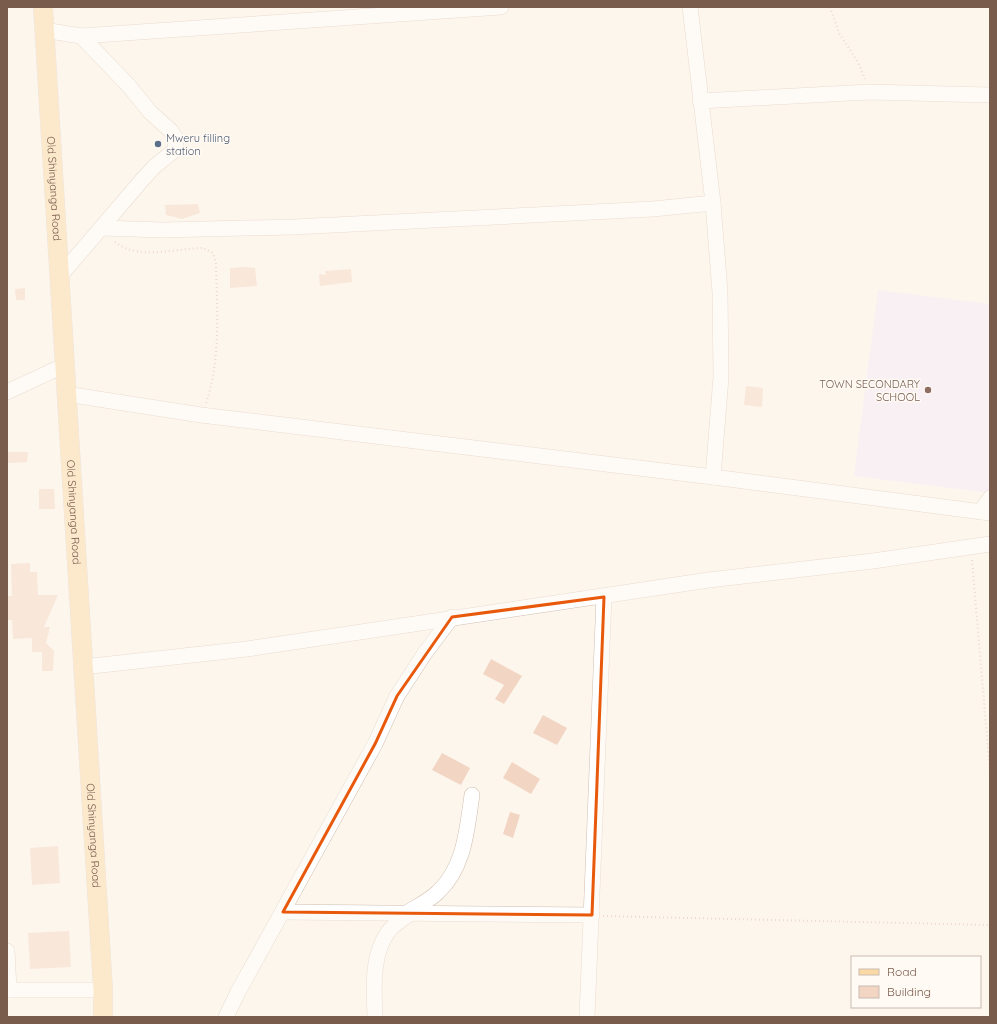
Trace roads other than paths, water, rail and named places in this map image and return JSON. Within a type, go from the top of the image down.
[{"type":"main road","name":"Old Shinyanga Road","points":[[43,7],[104,1017]]},
{"type":"street","points":[[44,30],[81,36],[501,7]]},
{"type":"street","points":[[689,8],[713,203],[720,292],[722,343],[721,377],[713,477]]},
{"type":"street","points":[[60,276],[151,171],[175,150],[176,142],[171,132],[150,112],[129,86],[81,36]]},
{"type":"street","points":[[700,101],[869,92],[990,95]]},
{"type":"street","points":[[101,228],[163,230],[293,227],[653,209],[713,203]]},
{"type":"street","points":[[7,392],[65,365]]},
{"type":"street","points":[[66,394],[201,415],[713,477],[985,513],[990,498]]},
{"type":"street","points":[[82,667],[247,649],[452,617],[604,597],[709,580],[873,561],[990,544]]},
{"type":"street","points":[[587,1017],[604,597]]},
{"type":"street","points":[[226,1017],[238,992],[375,744],[397,696],[425,653],[452,617]]},
{"type":"street","points":[[375,1017],[375,967],[381,946],[389,931],[408,914],[437,893],[454,872],[463,848],[472,795]]},
{"type":"street","points":[[283,912],[592,915]]},
{"type":"street","points":[[7,951],[8,990],[103,990]]},
{"type":"place","name":"Mweru filling station","points":[[158,144]]},
{"type":"place","name":"TOWN SECONDARY SCHOOL","points":[[928,390]]}]
